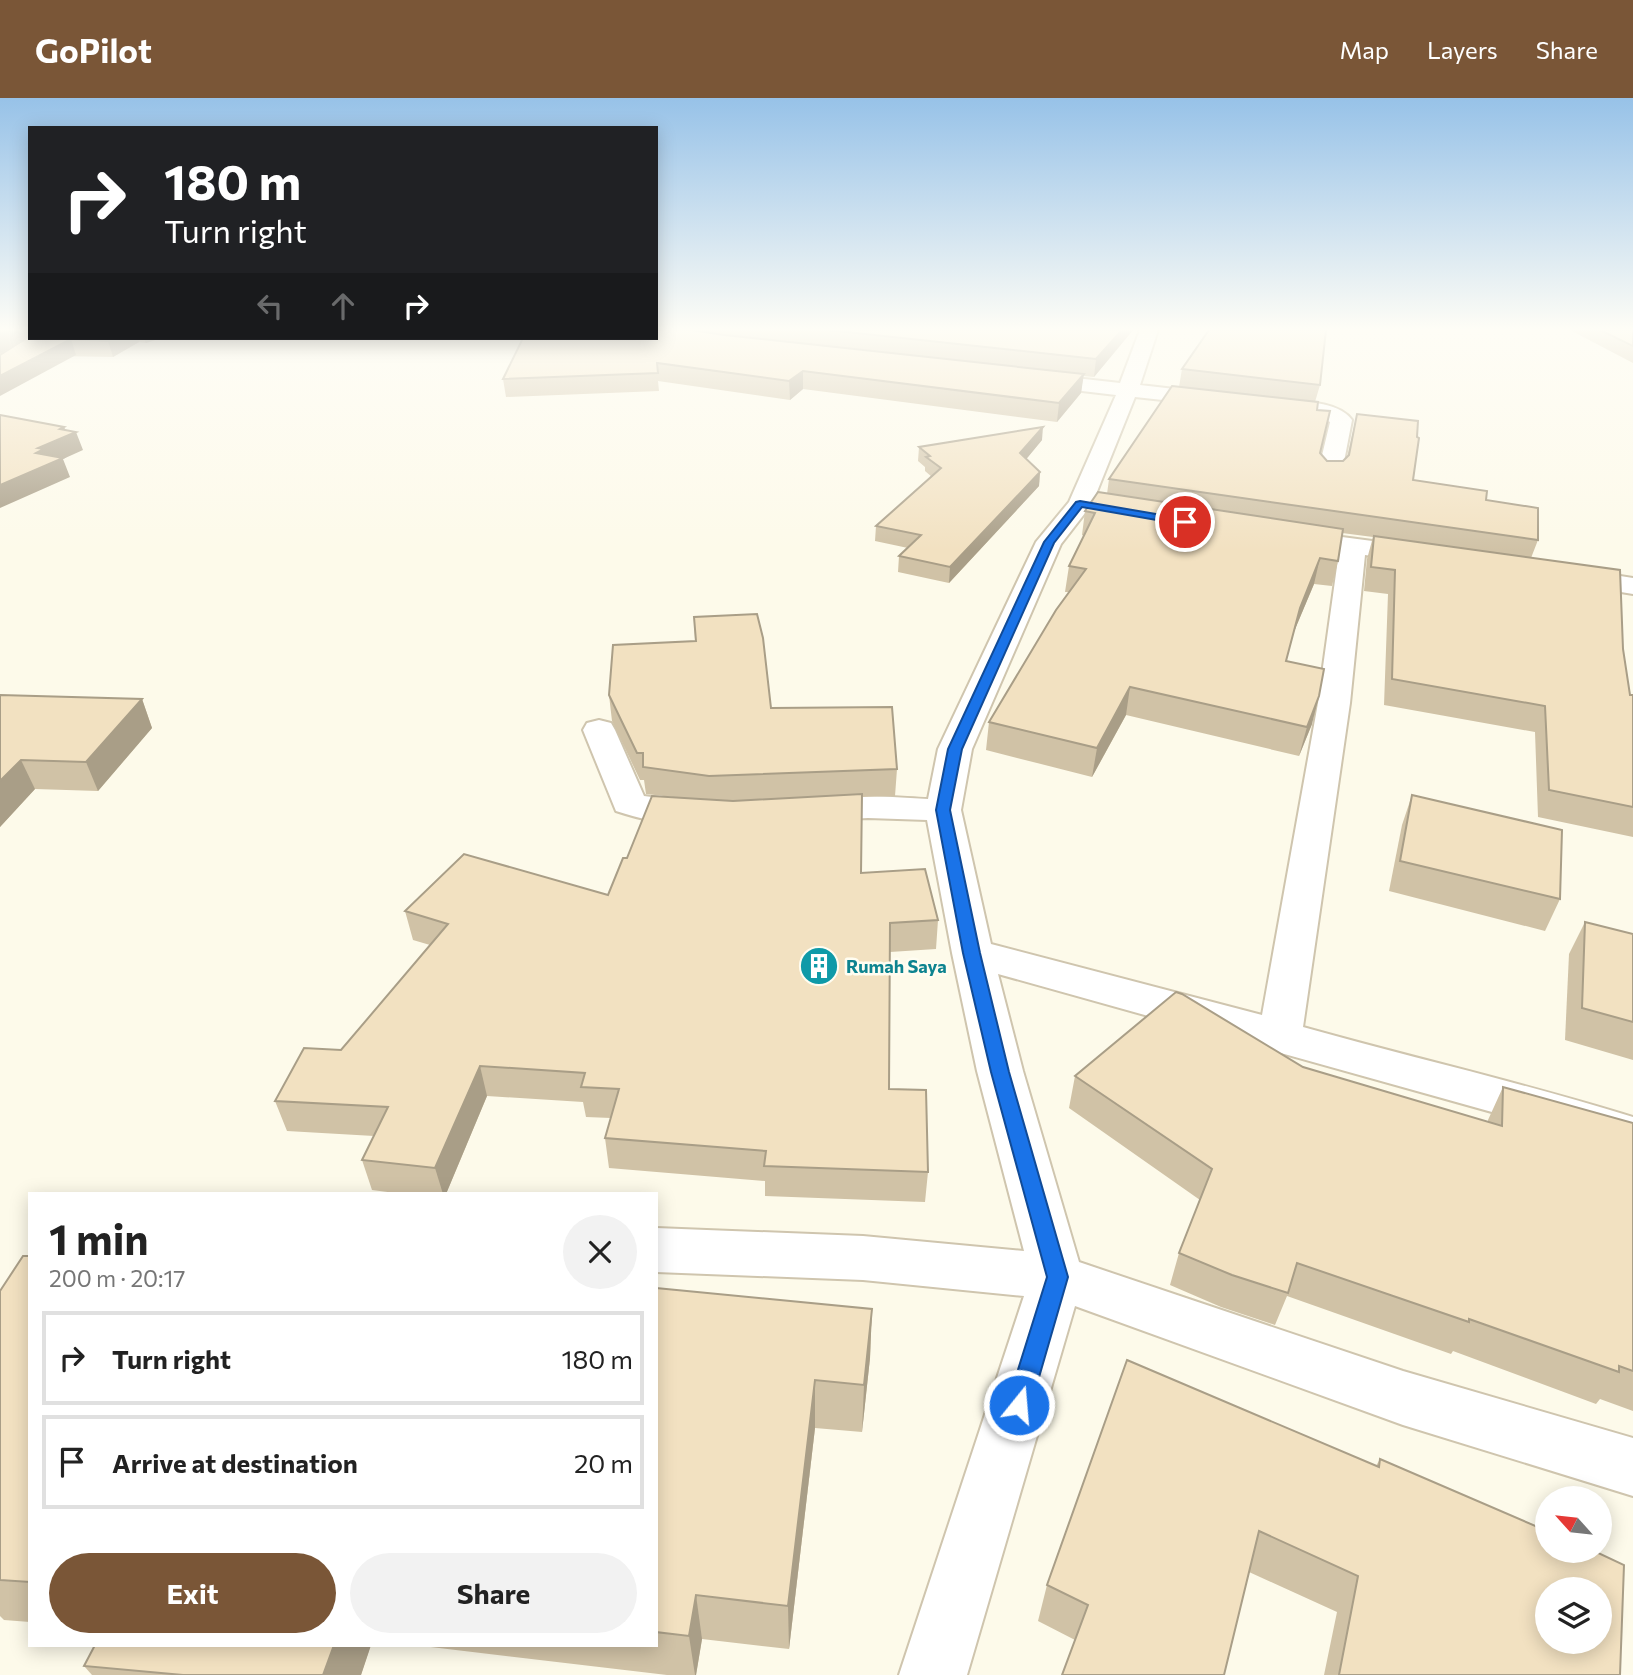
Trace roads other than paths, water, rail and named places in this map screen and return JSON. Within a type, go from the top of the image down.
[{"type":"street","points":[[933,1675],[1058,1277],[1000,1072],[943,810],[955,749],[1049,542],[1092,506],[1124,404]]},
{"type":"street","points":[[1259,404],[1327,412],[1339,417],[1341,420],[1330,472]]},
{"type":"street","points":[[1261,533],[1448,559]]},
{"type":"street","points":[[1280,1036],[1334,703],[1336,663],[1349,605],[1352,545]]},
{"type":"street","points":[[1540,572],[1633,586]]},
{"type":"street","points":[[599,730],[629,803],[648,810],[727,814]]},
{"type":"street","points":[[778,812],[867,807],[943,810]]},
{"type":"street","points":[[972,953],[1578,1118],[1633,1136]]},
{"type":"street","points":[[658,1250],[863,1258],[1058,1277],[1403,1398],[1633,1467]]},
{"type":"place","name":"Rumah Saya","points":[[819,966]]}]
